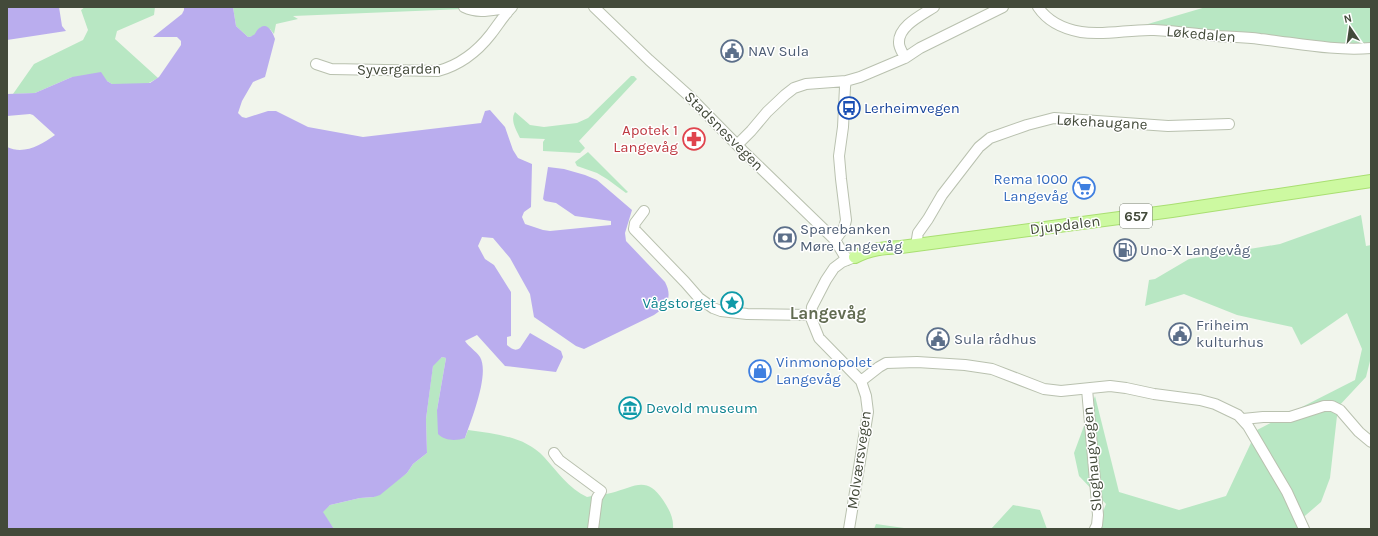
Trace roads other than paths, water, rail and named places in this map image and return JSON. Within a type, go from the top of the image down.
[{"type":"main road","name":"Djupdalen","points":[[851,258],[884,254],[901,247],[1172,211],[1371,181]]},
{"type":"street","name":"Syvergarden","points":[[464,7],[482,12],[500,9],[510,10]]},
{"type":"street","points":[[905,58],[899,42],[902,31],[934,7]]},
{"type":"street","points":[[737,145],[784,95],[794,88],[806,84],[846,81],[870,73],[905,58],[920,48],[1002,7]]},
{"type":"street","name":"Løkedalen","points":[[1038,7],[1049,20],[1059,25],[1082,32],[1154,30],[1258,38],[1336,49],[1371,48]]},
{"type":"street","name":"Stadsnesvegen","points":[[599,8],[649,60],[688,95],[737,145],[836,240],[851,258]]},
{"type":"street","name":"Syvergarden","points":[[316,64],[331,69],[438,72],[462,62],[475,52],[491,35],[510,10]]},
{"type":"street","points":[[836,240],[844,228],[846,220],[839,156],[843,128],[846,81]]},
{"type":"street","name":"Løkehaugane","points":[[916,245],[918,233],[928,220],[942,194],[979,147],[990,138],[1027,125],[1054,118],[1168,126],[1230,124]]},
{"type":"street","points":[[644,211],[635,223],[634,229],[699,298],[713,308],[721,311],[747,314],[811,315],[812,307],[834,268],[851,258]]},
{"type":"street","name":"Molværsvegen","points":[[811,315],[819,338],[861,381],[866,396],[868,412],[849,529]]},
{"type":"street","name":"Sloghaugvegen","points":[[861,381],[886,363],[917,362],[965,365],[983,367],[1049,390],[1061,391],[1110,386],[1200,400],[1215,404],[1230,410],[1243,419],[1265,453],[1287,492],[1304,529]]},
{"type":"street","name":"Sloghaugvegen","points":[[1086,389],[1098,515],[1097,525],[1094,529]]},
{"type":"street","points":[[1243,419],[1290,417],[1324,406],[1332,406],[1340,410],[1359,432],[1371,442]]},
{"type":"street","points":[[554,452],[559,460],[601,491],[597,498],[592,529]]},
{"type":"place","name":"NAV Sula","points":[[732,51]]},
{"type":"place","name":"Lerheimvegen","points":[[849,108]]},
{"type":"place","name":"Apotek 1 Langevåg","points":[[694,139]]},
{"type":"place","name":"Rema 1000 Langevåg","points":[[1084,188]]},
{"type":"place","name":"Sparebanken Møre Langevåg","points":[[785,238]]},
{"type":"place","name":"Uno-X Langevåg","points":[[1125,250]]},
{"type":"place","name":"Vågstorget","points":[[732,303]]},
{"type":"place","name":"Friheim kulturhus","points":[[1180,334]]},
{"type":"place","name":"Sula rådhus","points":[[938,339]]},
{"type":"place","name":"Vinmonopolet Langevåg","points":[[760,371]]},
{"type":"place","name":"Devold museum","points":[[630,408]]},
{"type":"district","name":"Langevåg","points":[[828,313]]}]
